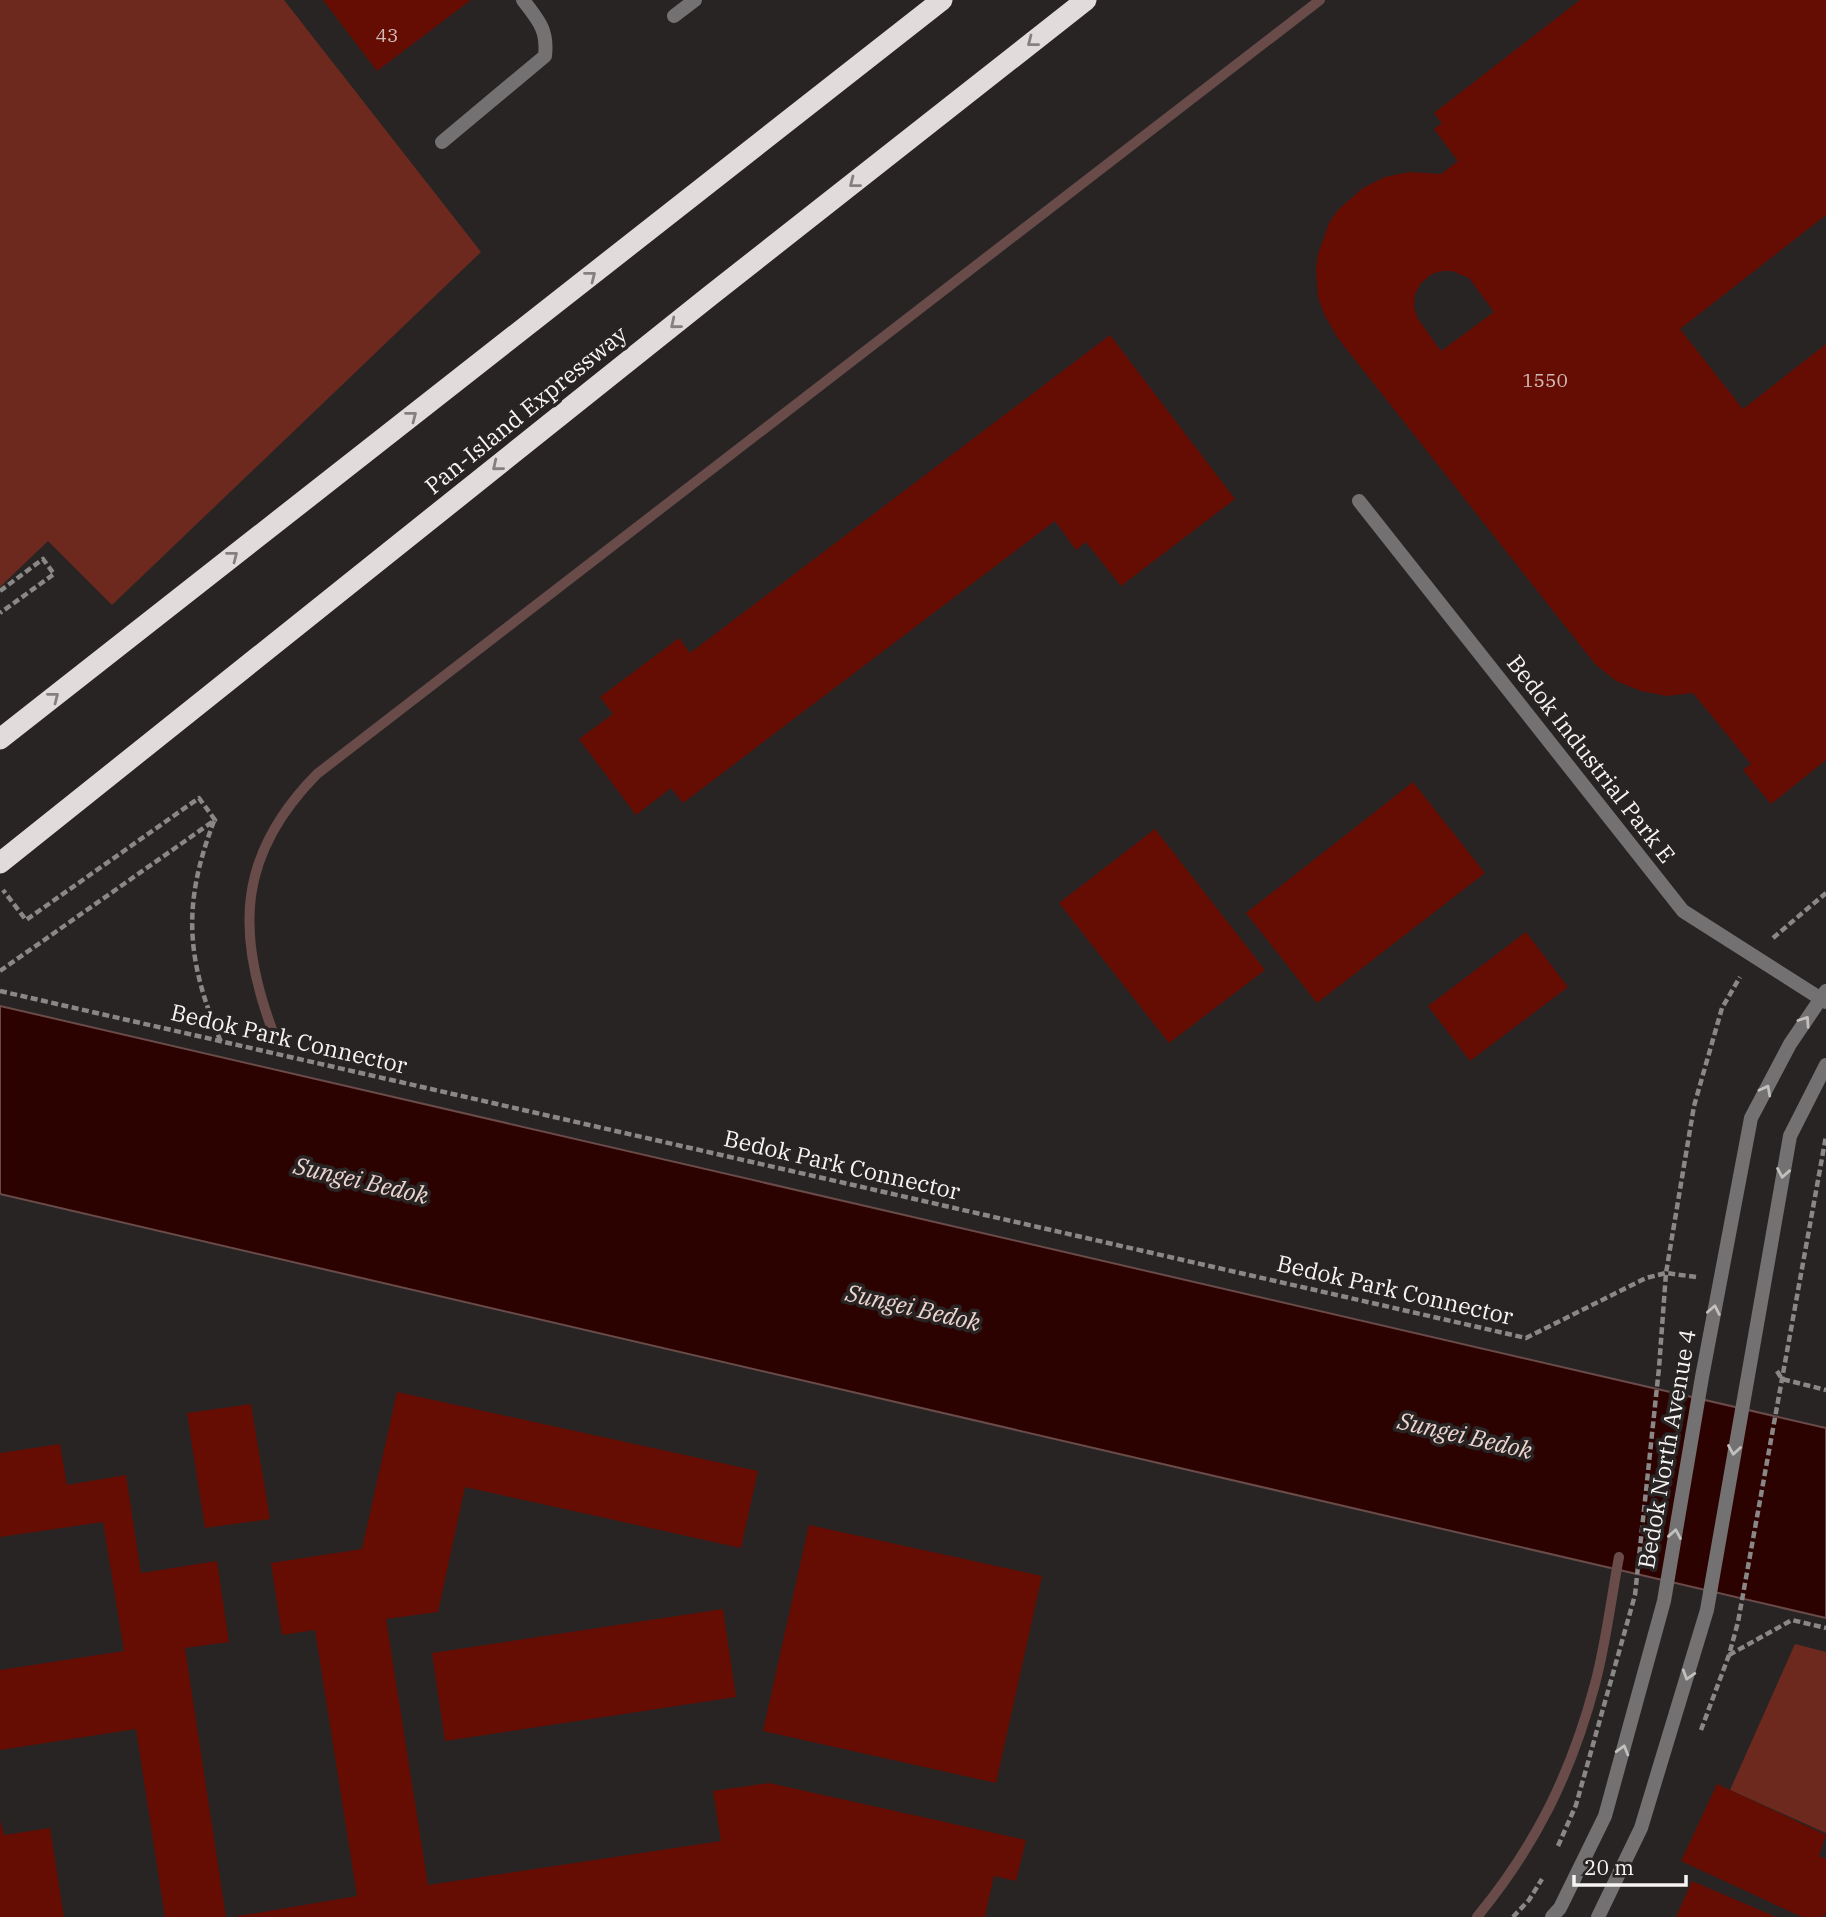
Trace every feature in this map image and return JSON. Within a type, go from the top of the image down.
[{"type":"highway","points":[[0,739],[942,0]]},
{"type":"highway","name":"Pan-Island Expressway","points":[[0,863],[700,304],[1086,0]]},
{"type":"street","points":[[442,142],[545,56],[544,29],[523,0]]},
{"type":"street","points":[[674,16],[695,0]]},
{"type":"street","name":"Bedok Industrial Park E","points":[[1359,501],[1683,911],[1824,997]]},
{"type":"street","name":"Bedok North Avenue 4","points":[[1552,1917],[1560,1908],[1605,1816],[1664,1601],[1702,1377],[1751,1118],[1790,1044],[1824,997]]},
{"type":"street","points":[[1598,1917],[1641,1828],[1707,1610],[1790,1136],[1826,1065]]},
{"type":"path","points":[[0,591],[43,559],[54,574],[0,613]]},
{"type":"path","points":[[0,886],[26,920],[199,798],[215,820]]},
{"type":"path","points":[[0,971],[215,820]]},
{"type":"path","points":[[215,820],[197,873],[191,928],[200,987],[220,1042]]},
{"type":"path","points":[[1555,1852],[1576,1805],[1635,1595],[1659,1368],[1666,1273],[1694,1106],[1722,1008],[1732,988],[1755,957],[1784,927],[1826,893]]},
{"type":"path","name":"Bedok Park Connector","points":[[0,991],[1527,1338],[1646,1278],[1666,1273]]},
{"type":"path","points":[[1738,1622],[1826,1136]]},
{"type":"path","points":[[1772,1364],[1782,1380],[1826,1390]]},
{"type":"path","points":[[1729,1655],[1793,1620],[1826,1628]]},
{"type":"path","points":[[1513,1917],[1544,1876]]},
{"type":"shaded area","points":[[0,0],[284,0],[481,252],[112,605],[48,541],[0,587]]},
{"type":"shaded area","points":[[1795,1644],[1826,1652],[1826,1833],[1730,1790]]},
{"type":"water","name":"Sungei Bedok","points":[[0,1006],[1826,1428],[1826,1618],[0,1194]]},
{"type":"building","points":[[323,0],[471,0],[377,71]]},
{"type":"building","points":[[1580,0],[1826,0],[1826,215],[1680,329],[1743,409],[1826,344],[1826,760],[1771,804],[1743,770],[1751,764],[1693,693],[1667,696],[1641,691],[1616,681],[1595,664],[1337,337],[1324,314],[1318,297],[1318,254],[1329,223],[1338,210],[1363,188],[1385,177],[1409,172],[1441,174],[1458,161],[1434,129],[1442,123],[1434,113]],"holes":[[[1452,271],[1469,278],[1494,312],[1441,351],[1418,319],[1414,307],[1415,294],[1421,283],[1432,274]]]},
{"type":"building","points":[[1110,335],[1235,499],[1121,586],[1086,542],[1076,550],[1055,521],[683,803],[671,788],[636,815],[579,739],[613,714],[600,697],[679,638],[690,653]]},
{"type":"building","points":[[1413,782],[1485,873],[1317,1003],[1246,913]]},
{"type":"building","points":[[1155,829],[1265,970],[1169,1043],[1059,903]]},
{"type":"building","points":[[1526,932],[1568,987],[1470,1061],[1428,1006]]},
{"type":"building","points":[[397,1392],[758,1471],[741,1548],[465,1487],[438,1612],[386,1619],[428,1885],[721,1841],[713,1791],[769,1783],[1026,1840],[1016,1881],[994,1876],[985,1917],[233,1917],[357,1896],[315,1630],[282,1635],[271,1563],[362,1549]]},
{"type":"building","points":[[251,1404],[270,1519],[205,1528],[187,1413]]},
{"type":"building","points":[[60,1444],[67,1485],[126,1475],[141,1573],[217,1561],[229,1642],[185,1648],[226,1917],[165,1917],[136,1729],[0,1750],[0,1670],[124,1651],[103,1522],[0,1537],[0,1453]]},
{"type":"building","points":[[809,1525],[1042,1576],[996,1783],[763,1731]]},
{"type":"building","points":[[723,1609],[736,1697],[445,1741],[432,1653]]},
{"type":"building","points":[[1717,1784],[1826,1835],[1819,1856],[1826,1859],[1826,1914],[1821,1917],[1802,1917],[1681,1861]]},
{"type":"building","points":[[0,1820],[4,1835],[50,1828],[64,1917],[0,1917]]},
{"type":"building","points":[[1692,1881],[1776,1917],[1676,1917]]},
{"type":"waterway","points":[[273,1032],[253,960],[249,927],[251,895],[258,864],[271,834],[291,804],[317,774],[1320,0]]},
{"type":"waterway","points":[[1477,1917],[1534,1835],[1575,1748],[1599,1668],[1619,1557]]}]
